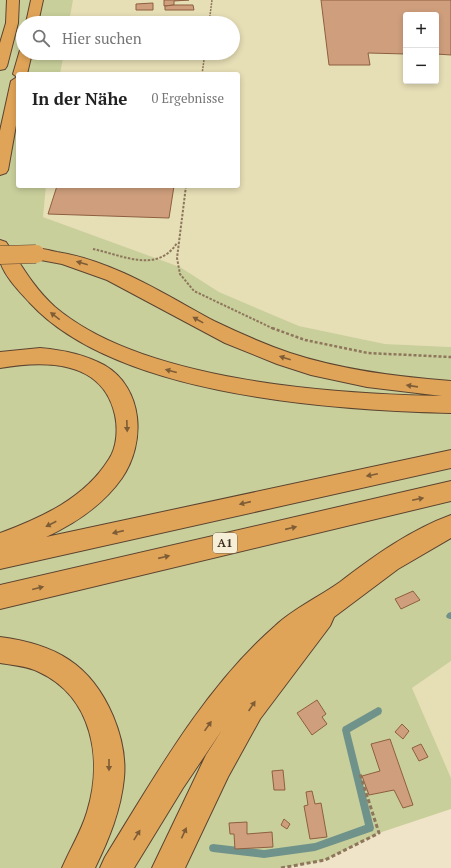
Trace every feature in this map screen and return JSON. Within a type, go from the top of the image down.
[{"type":"highway","points":[[0,22],[11,0]]},
{"type":"highway","points":[[0,66],[12,23],[11,0]]},
{"type":"highway","points":[[34,16],[37,0]]},
{"type":"highway","points":[[20,72],[23,60]]},
{"type":"highway","points":[[0,170],[8,137],[10,114],[16,88]]},
{"type":"highway","points":[[0,129],[10,114]]},
{"type":"highway","points":[[0,246],[14,273],[26,289],[49,311],[82,335],[123,355],[146,364],[209,380],[270,390],[367,401],[451,405]]},
{"type":"highway","points":[[0,255],[36,254],[81,262],[144,289],[233,338],[279,356],[355,377],[430,388],[451,389]]},
{"type":"highway","points":[[0,360],[17,356],[43,355],[74,360],[94,369],[108,380],[120,395],[126,412],[128,432],[124,451],[114,471],[84,502],[56,521],[0,544]]},
{"type":"highway","points":[[0,558],[275,496],[451,459]]},
{"type":"highway","name":"A1","points":[[0,597],[451,492]]},
{"type":"highway","points":[[116,868],[180,768],[240,684],[285,634],[331,603],[383,564],[421,541],[451,526]]},
{"type":"highway","points":[[168,868],[214,772],[250,709],[331,603]]},
{"type":"highway","points":[[0,650],[31,654],[48,660],[62,669],[74,678],[90,699],[103,726],[109,761],[106,798],[100,821],[89,848],[78,868]]},
{"type":"path","points":[[209,16],[212,0]]},
{"type":"path","points":[[202,72],[204,60]]},
{"type":"path","points":[[186,188],[177,258],[180,274],[194,291],[271,328],[305,340],[368,353],[451,357]]},
{"type":"path","points":[[89,248],[108,251],[134,259],[156,260],[171,253],[178,241]]},
{"type":"path","points":[[281,868],[325,860],[379,833],[360,774]]},
{"type":"shaded area","points":[[73,0],[451,0],[451,347],[385,344],[299,326],[219,292],[180,267],[43,217],[46,188],[240,188],[240,72],[60,72],[63,60],[240,60],[240,16],[70,16]]},
{"type":"shaded area","points":[[451,661],[451,778],[412,688]]},
{"type":"green space","points":[[0,0],[73,0],[70,16],[16,16],[16,60],[63,60],[60,72],[16,72],[16,188],[46,188],[43,217],[180,267],[219,292],[299,326],[385,344],[451,347],[451,661],[412,688],[451,778],[451,809],[379,833],[325,860],[281,868],[0,868]]},
{"type":"building","points":[[164,0],[189,0],[174,1],[174,5],[164,6]]},
{"type":"building","points":[[321,0],[451,0],[451,55],[439,54],[439,12],[403,12],[403,54],[368,53],[370,65],[329,65]]},
{"type":"building","points":[[153,3],[153,10],[136,10],[136,4]]},
{"type":"building","points":[[193,5],[194,10],[165,10],[165,6]]},
{"type":"building","points":[[56,188],[174,188],[169,218],[48,214]]},
{"type":"building","points":[[413,591],[420,600],[401,609],[395,599]]},
{"type":"building","points":[[317,700],[326,714],[322,717],[327,724],[312,735],[297,713]]},
{"type":"building","points":[[402,724],[409,731],[403,739],[395,732]]},
{"type":"building","points":[[390,739],[413,805],[403,808],[394,790],[369,795],[362,776],[380,771],[371,744]]},
{"type":"building","points":[[421,744],[428,757],[419,761],[412,748]]},
{"type":"building","points":[[283,770],[285,790],[274,790],[272,771]]},
{"type":"building","points":[[312,791],[315,804],[321,803],[327,837],[310,839],[304,806],[308,805],[306,792]]},
{"type":"building","points":[[284,819],[290,824],[287,829],[281,825]]},
{"type":"building","points":[[247,822],[247,834],[272,832],[273,847],[235,849],[234,834],[230,834],[229,823]]},
{"type":"waterway","points":[[213,848],[264,854],[315,847],[370,828],[346,730],[378,711]]}]
